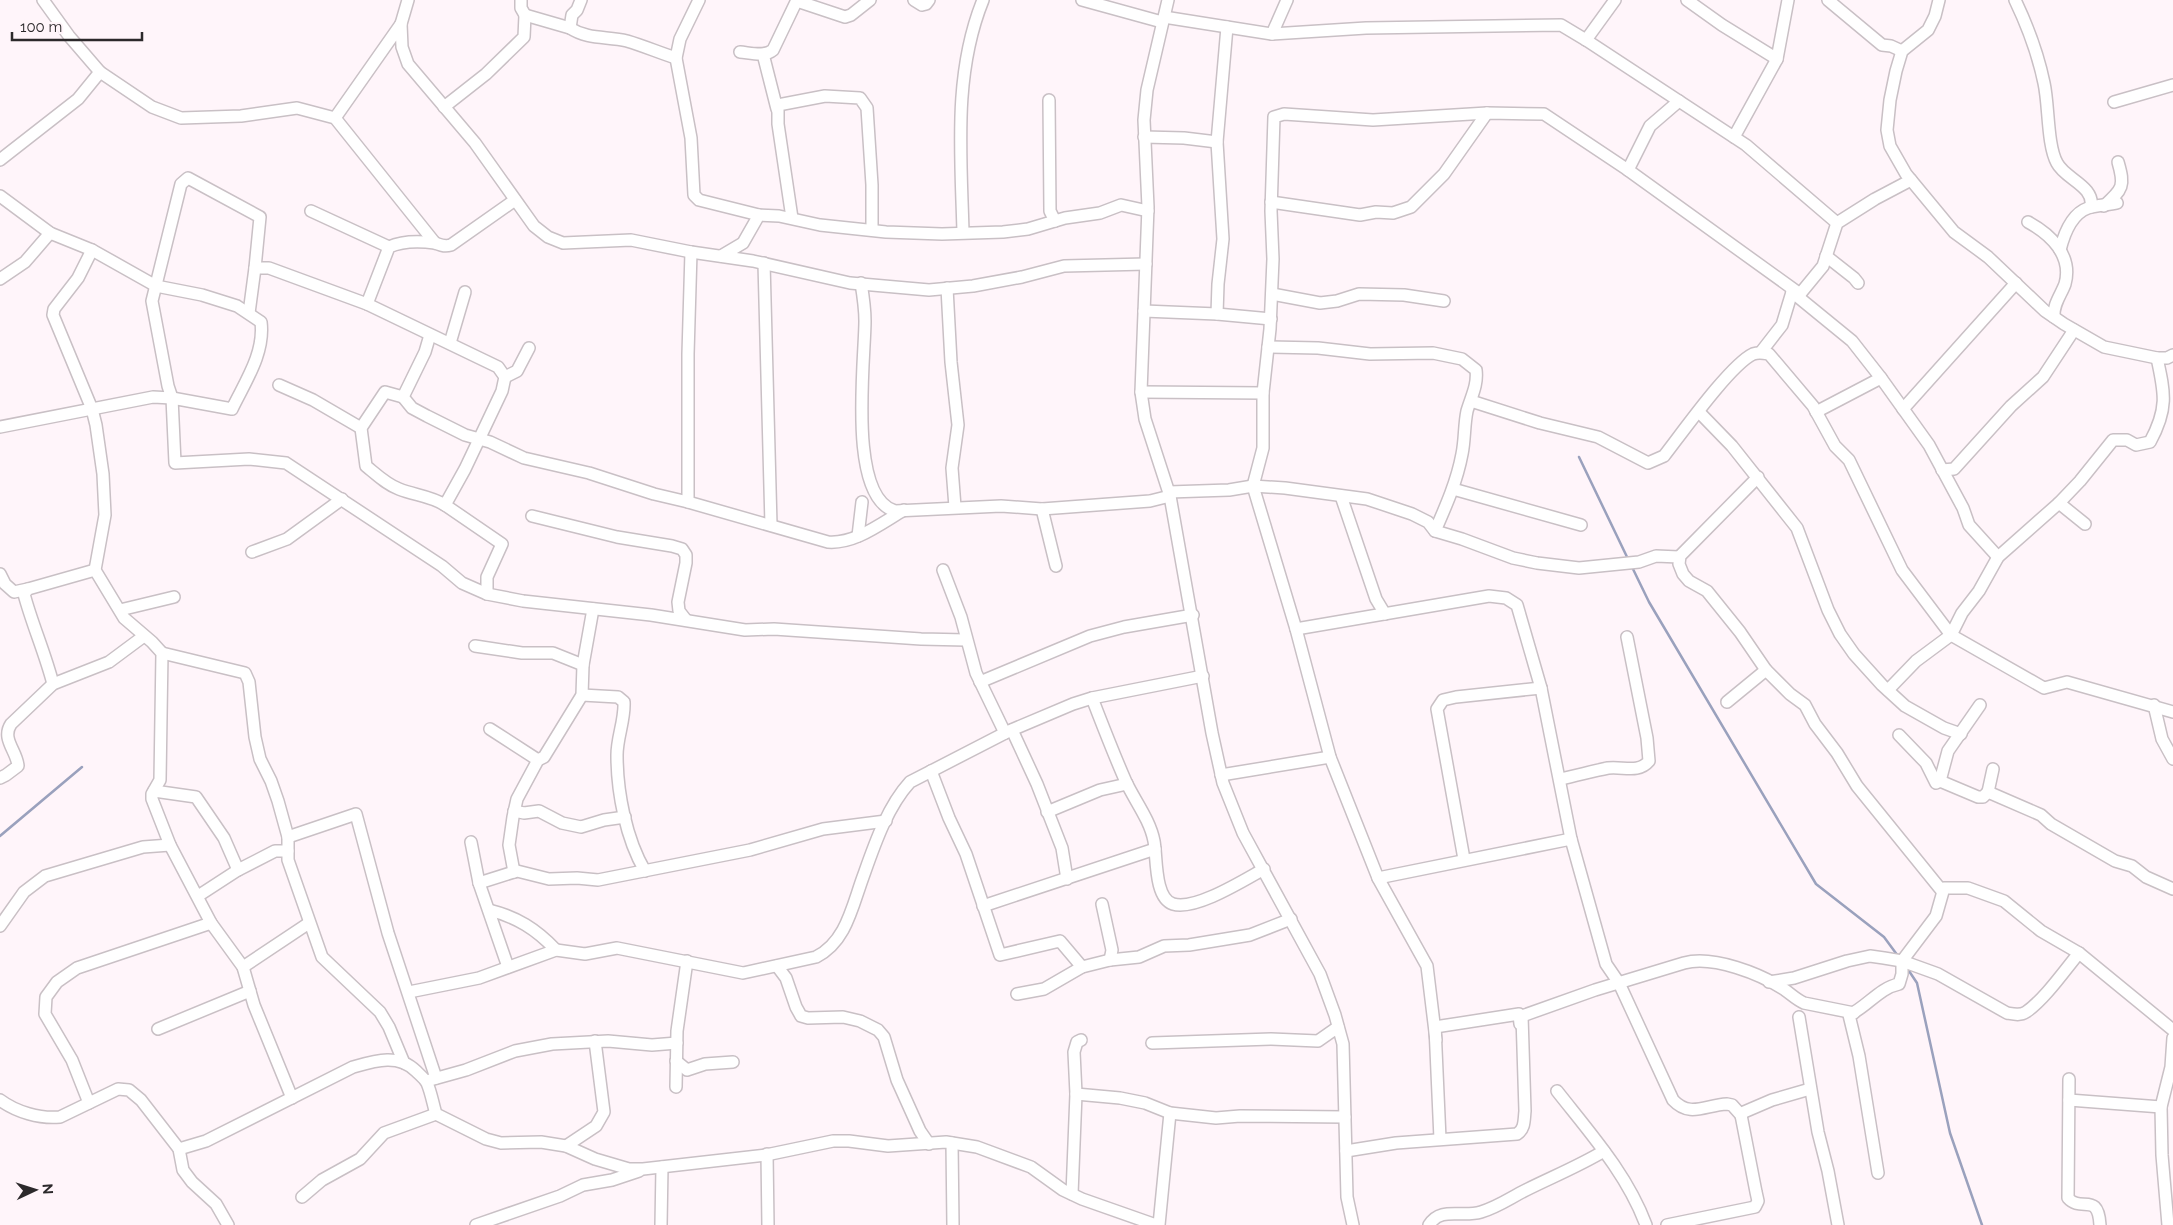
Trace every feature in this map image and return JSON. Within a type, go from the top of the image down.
[{"type":"street","points":[[43,0],[63,28],[100,72],[152,107],[181,118],[241,116],[298,108],[335,118],[435,243]]},
{"type":"street","points":[[408,0],[401,24],[402,47],[408,64],[475,142],[534,226],[548,237],[563,243],[631,240],[691,252],[750,260],[850,283],[914,289],[974,286],[1064,266],[1146,264]]},
{"type":"street","points":[[444,107],[486,74],[524,37],[525,15],[521,8],[521,0]]},
{"type":"street","points":[[570,28],[572,15],[577,10],[581,0]]},
{"type":"street","points":[[698,0],[680,38],[676,58],[691,138],[694,195],[698,200],[759,215],[792,218],[820,224],[872,230],[942,234],[1028,229],[1055,221],[1100,213],[1121,206],[1148,210]]},
{"type":"street","points":[[740,52],[763,54],[773,50],[797,1],[845,17],[851,15],[870,0]]},
{"type":"street","points":[[914,0],[922,5],[926,4],[929,0]]},
{"type":"street","points":[[963,232],[960,117],[964,66],[983,0]]},
{"type":"street","points":[[1082,0],[1163,19],[1272,34],[1366,28],[1561,25],[1734,137],[1837,223]]},
{"type":"street","points":[[1168,0],[1147,90],[1144,137],[1148,210],[1141,392],[1145,419],[1169,494],[1221,775],[1243,833],[1320,974],[1343,1044],[1347,1197],[1353,1225]]},
{"type":"street","points":[[1272,34],[1287,0]]},
{"type":"street","points":[[1586,40],[1615,0]]},
{"type":"street","points":[[1687,0],[1722,25],[1777,59]]},
{"type":"street","points":[[1734,137],[1777,59],[1788,0]]},
{"type":"street","points":[[1828,0],[1882,45],[1891,46],[1902,51]]},
{"type":"street","points":[[1888,690],[1916,661],[1951,635],[1962,613],[1979,591],[1998,557],[2059,503],[2080,481],[2113,440],[2128,440],[2136,445],[2150,442],[2160,422],[2164,390],[2164,360],[2104,348],[2054,317],[1988,256],[1954,232],[1911,180],[1892,153],[1887,130],[1890,100],[1902,51],[1928,30],[1939,0]]},
{"type":"street","points":[[2015,0],[2028,25],[2036,51],[2044,84],[2053,148],[2057,163],[2088,193],[2090,207]]},
{"type":"street","points":[[525,15],[570,28],[577,33],[596,38],[626,41],[676,58]]},
{"type":"street","points":[[335,118],[401,24]]},
{"type":"street","points":[[1217,314],[1223,239],[1217,142],[1228,27]]},
{"type":"street","points":[[763,54],[777,109],[792,218]]},
{"type":"street","points":[[0,160],[78,99],[100,72]]},
{"type":"street","points":[[2114,102],[2173,86]]},
{"type":"street","points":[[777,109],[778,105],[784,103],[825,96],[860,98],[865,103],[867,108],[871,177],[872,230]]},
{"type":"street","points":[[1049,100],[1050,211],[1055,221]]},
{"type":"street","points":[[1628,170],[1650,126],[1679,101]]},
{"type":"street","points":[[1272,202],[1360,215],[1376,212],[1393,213],[1411,207],[1444,174],[1487,113]]},
{"type":"street","points":[[1436,1040],[1426,966],[1378,878],[1330,757],[1296,629],[1253,486],[1263,448],[1264,393],[1271,319],[1274,117],[1284,114],[1373,120],[1487,113],[1544,114],[1628,170],[1796,293],[1852,341],[1929,445],[1963,508],[1969,525],[1998,557]]},
{"type":"street","points":[[1144,137],[1184,138],[1217,142]]},
{"type":"street","points":[[2104,206],[2121,188],[2123,183],[2118,162]]},
{"type":"street","points":[[249,313],[260,217],[188,178],[181,184],[152,301],[172,398],[175,463],[249,459],[286,463],[442,566],[462,583],[487,594],[522,601],[686,620],[745,630],[774,629],[921,639],[966,640]]},
{"type":"street","points":[[1761,352],[1782,325],[1796,293],[1823,266],[1837,223],[1875,199],[1911,180]]},
{"type":"street","points":[[0,196],[50,233],[92,250],[156,286],[202,295],[237,306],[262,322],[262,332],[255,363],[232,409],[172,398],[152,397],[0,427]]},
{"type":"street","points":[[311,211],[389,247],[403,242],[435,243],[444,247],[451,245],[514,200]]},
{"type":"street","points":[[2060,250],[2064,234],[2074,218],[2090,207],[2116,203]]},
{"type":"street","points":[[722,256],[743,243],[759,215]]},
{"type":"street","points":[[2028,222],[2052,238],[2060,250],[2064,263],[2065,283],[2054,308],[2054,317]]},
{"type":"street","points":[[0,279],[25,262],[50,233]]},
{"type":"street","points":[[2052,238],[2064,234]]},
{"type":"street","points":[[743,243],[750,260]]},
{"type":"street","points":[[367,304],[389,247]]},
{"type":"street","points":[[92,250],[78,278],[54,309],[53,315],[92,409],[103,474],[105,516],[95,570],[124,618],[162,653],[245,673],[249,682],[255,737],[260,759],[271,781],[288,836],[288,860],[322,957],[380,1012],[389,1027],[404,1063]]},
{"type":"street","points":[[688,502],[688,354],[691,252]]},
{"type":"street","points":[[1826,256],[1858,283]]},
{"type":"street","points":[[764,263],[771,525]]},
{"type":"street","points":[[255,268],[269,268],[367,304],[498,367],[505,377],[502,391],[445,505]]},
{"type":"street","points":[[861,283],[865,319],[862,422],[864,454],[870,478],[881,503],[887,508],[904,510],[1001,506],[1042,510],[1150,501],[1169,494],[1229,490],[1253,486],[1285,488],[1367,499],[1396,507],[1428,522],[1435,532],[1462,539],[1514,558],[1537,563],[1579,568],[1638,562],[1656,556],[1679,557]]},
{"type":"street","points":[[1903,409],[2016,283]]},
{"type":"street","points":[[947,288],[951,362],[958,425],[952,468],[955,508]]},
{"type":"street","points":[[450,343],[465,292]]},
{"type":"street","points":[[1272,294],[1320,303],[1337,301],[1359,294],[1404,295],[1444,301]]},
{"type":"street","points":[[1144,311],[1217,314],[1271,319]]},
{"type":"street","points":[[1942,470],[1954,469],[2012,406],[2043,376],[2074,330]]},
{"type":"street","points":[[404,397],[425,352],[430,335]]},
{"type":"street","points":[[1268,347],[1318,348],[1370,354],[1433,352],[1462,359],[1476,370],[1477,379],[1465,425],[1463,452],[1453,489],[1435,532]]},
{"type":"street","points":[[505,377],[517,371],[528,348]]},
{"type":"street","points":[[1471,401],[1540,423],[1598,437],[1648,463],[1664,456],[1733,370],[1753,354],[1761,352],[1769,354],[1816,412],[1835,446],[1848,460],[1902,570],[1951,635],[2044,688],[2067,682],[2108,695],[2154,705],[2173,712]]},
{"type":"street","points":[[1816,412],[1881,378]]},
{"type":"street","points":[[279,385],[313,400],[361,428]]},
{"type":"street","points":[[487,594],[487,576],[502,544],[437,500],[393,486],[385,482],[366,466],[361,428],[385,392],[404,397],[412,408],[427,416],[524,458],[560,465],[654,494],[828,542],[840,543],[858,536],[904,510]]},
{"type":"street","points":[[1141,392],[1264,393]]},
{"type":"street","points":[[1699,412],[1732,446],[1758,477],[1796,528],[1828,610],[1840,634],[1854,654],[1888,690],[1919,715],[1944,728],[1961,734]]},
{"type":"street","points":[[1758,477],[1679,557],[1679,564],[1683,574],[1689,581],[1707,591],[1740,632],[1766,670],[1790,694],[1805,705],[1815,724],[1837,752],[1857,786],[1942,890]]},
{"type":"street","points":[[1453,489],[1581,525]]},
{"type":"street","points":[[1341,496],[1376,599],[1385,614]]},
{"type":"street","points":[[252,552],[287,539],[342,499]]},
{"type":"street","points":[[858,536],[862,502]]},
{"type":"street","points":[[2059,503],[2085,524]]},
{"type":"street","points":[[1042,510],[1056,566]]},
{"type":"street","points":[[532,516],[617,537],[682,549],[686,555],[686,563],[678,602],[679,611],[686,620]]},
{"type":"street","points":[[0,574],[5,584],[14,592],[95,570]]},
{"type":"street","points":[[943,570],[961,617],[966,640],[980,682],[1037,784],[1062,848],[1067,879]]},
{"type":"street","points":[[28,589],[24,594],[34,630],[44,651],[53,684]]},
{"type":"street","points":[[1296,629],[1489,596],[1506,598],[1518,605],[1541,688],[1571,839],[1606,964],[1619,983],[1673,1100],[1681,1108],[1689,1110],[1727,1104],[1732,1105],[1741,1115],[1758,1201],[1755,1207],[1732,1210],[1667,1225]]},
{"type":"street","points":[[120,610],[174,597]]},
{"type":"street","points":[[514,872],[509,845],[517,799],[538,760],[544,757],[582,695],[583,665],[593,609]]},
{"type":"street","points":[[980,682],[1090,636],[1124,627],[1192,615]]},
{"type":"street","points":[[0,778],[18,766],[6,730],[11,724],[53,684],[109,662],[144,636]]},
{"type":"street","points":[[1560,779],[1609,768],[1634,769],[1645,766],[1649,760],[1647,738],[1627,637]]},
{"type":"street","points":[[475,646],[522,653],[553,653],[583,665]]},
{"type":"street","points":[[162,653],[160,780],[152,799],[170,845],[211,923],[243,967],[254,1005],[292,1098]]},
{"type":"street","points":[[1727,702],[1766,670]]},
{"type":"street","points":[[409,992],[479,978],[556,950],[585,954],[617,948],[743,974],[816,957],[826,952],[839,938],[847,923],[863,876],[886,821],[901,792],[910,782],[1008,731],[1092,698],[1203,676]]},
{"type":"street","points":[[1464,859],[1437,709],[1443,700],[1456,697],[1541,688]]},
{"type":"street","points":[[582,695],[618,698],[624,702],[617,754],[625,817],[631,843],[645,871]]},
{"type":"street","points":[[1092,698],[1127,784],[1152,835],[1156,866],[1162,892],[1166,899],[1173,904],[1185,904],[1207,899],[1264,869]]},
{"type":"street","points":[[1940,781],[1948,751],[1980,705]]},
{"type":"street","points":[[2154,705],[2162,739],[2173,759]]},
{"type":"street","points":[[490,729],[538,760]]},
{"type":"street","points":[[1899,735],[1926,763],[1936,782],[1940,781],[1978,797],[1983,797],[1988,792],[1992,769]]},
{"type":"street","points":[[1221,775],[1330,757]]},
{"type":"street","points":[[930,771],[966,854],[1000,955],[1060,941],[1082,967]]},
{"type":"street","points":[[1047,812],[1100,790],[1127,784]]},
{"type":"street","points":[[154,791],[196,797],[224,838],[238,870]]},
{"type":"street","points":[[1988,792],[2041,815],[2051,824],[2115,861],[2132,866],[2146,877],[2173,889]]},
{"type":"street","points":[[514,811],[524,813],[539,811],[562,823],[581,827],[604,820],[625,817]]},
{"type":"street","points":[[288,836],[356,814],[388,933],[409,992],[432,1080],[436,1114]]},
{"type":"street","points":[[479,882],[514,872],[527,872],[549,879],[577,878],[598,880],[750,850],[823,829],[886,821]]},
{"type":"street","points":[[1378,878],[1464,859],[1571,839]]},
{"type":"street","points":[[471,842],[479,882],[508,967]]},
{"type":"street","points":[[0,926],[24,892],[45,876],[142,846],[170,845]]},
{"type":"street","points":[[983,906],[1155,849]]},
{"type":"street","points":[[198,896],[238,870],[275,851],[288,851]]},
{"type":"street","points":[[1878,1173],[1859,1056],[1849,1015],[1890,986],[1899,984],[1902,974],[1902,962],[1936,916],[1942,890],[1946,887],[1968,888],[2004,901],[2041,931],[2080,953],[2173,1030]]},
{"type":"street","points":[[1102,904],[1114,957]]},
{"type":"street","points":[[489,910],[511,915],[543,936],[556,950]]},
{"type":"street","points":[[1017,994],[1044,989],[1082,967],[1114,957],[1139,957],[1164,946],[1189,945],[1250,935],[1291,919]]},
{"type":"street","points":[[90,1103],[72,1060],[45,1014],[46,997],[57,982],[76,968],[211,923]]},
{"type":"street","points":[[243,967],[309,923]]},
{"type":"street","points":[[1769,982],[1794,978],[1870,956],[1902,962],[1938,974],[2007,1013],[2018,1015],[2031,1006],[2080,953]]},
{"type":"street","points":[[1346,1150],[1440,1139],[1516,1134],[1521,1131],[1526,1111],[1522,1016],[1619,983],[1699,960],[1724,964],[1769,982],[1786,990],[1804,1004],[1854,1013]]},
{"type":"street","points":[[676,1087],[678,1066],[676,1043],[687,961]]},
{"type":"street","points":[[777,966],[786,978],[796,1008],[801,1016],[808,1018],[843,1017],[860,1021],[878,1030],[884,1037],[897,1080],[920,1131],[929,1144]]},
{"type":"street","points":[[158,1029],[250,991]]},
{"type":"street","points":[[1440,1139],[1435,1027],[1450,1023],[1519,1014],[1523,1038]]},
{"type":"street","points":[[1799,1017],[1810,1089],[1838,1225]]},
{"type":"street","points":[[1152,1043],[1271,1039],[1318,1041],[1338,1027]]},
{"type":"street","points":[[2168,1225],[2162,1155],[2161,1107],[2172,1067],[2173,1038]]},
{"type":"street","points":[[1072,1194],[1076,1094],[1074,1052],[1076,1042],[1081,1040]]},
{"type":"street","points":[[432,1080],[523,1049],[559,1043],[595,1041],[652,1045],[676,1043]]},
{"type":"street","points":[[566,1146],[596,1126],[604,1112],[595,1041]]},
{"type":"street","points":[[179,1149],[206,1141],[352,1067],[378,1060],[391,1060],[404,1063],[432,1080]]},
{"type":"street","points":[[678,1066],[691,1070],[705,1064],[733,1062]]},
{"type":"street","points":[[2070,1079],[2068,1198],[2076,1203],[2091,1204],[2096,1207],[2100,1225]]},
{"type":"street","points":[[0,1100],[38,1117],[51,1118],[60,1116],[118,1089],[129,1090],[141,1100],[179,1149],[183,1170],[192,1182],[216,1204],[228,1225]]},
{"type":"street","points":[[1741,1115],[1772,1100],[1810,1089]]},
{"type":"street","points":[[1556,1091],[1604,1151],[1636,1200],[1646,1225]]},
{"type":"street","points":[[1076,1094],[1120,1098],[1170,1113],[1216,1118],[1240,1116],[1345,1117]]},
{"type":"street","points":[[2069,1100],[2161,1107]]},
{"type":"street","points":[[302,1197],[322,1180],[360,1159],[384,1133],[436,1114],[486,1139],[501,1144],[541,1142],[566,1146],[595,1159],[629,1169],[712,1163],[833,1141],[888,1146],[952,1143],[977,1147],[1031,1167],[1072,1194],[1157,1225],[1170,1113]]},
{"type":"street","points":[[952,1143],[953,1225]]},
{"type":"street","points":[[1429,1225],[1434,1217],[1441,1214],[1468,1215],[1501,1205],[1526,1190],[1604,1151]]},
{"type":"street","points":[[766,1154],[768,1225]]},
{"type":"street","points":[[661,1225],[662,1166]]},
{"type":"street","points":[[476,1225],[560,1196],[583,1185],[612,1180],[643,1169]]},
{"type":"waterway","points":[[1579,457],[1628,559]]},
{"type":"waterway","points":[[1632,567],[1649,602],[1816,884],[1884,937],[1898,956]]},
{"type":"waterway","points":[[0,836],[82,767]]},
{"type":"waterway","points":[[1907,968],[1917,983],[1950,1133],[1982,1225]]}]
